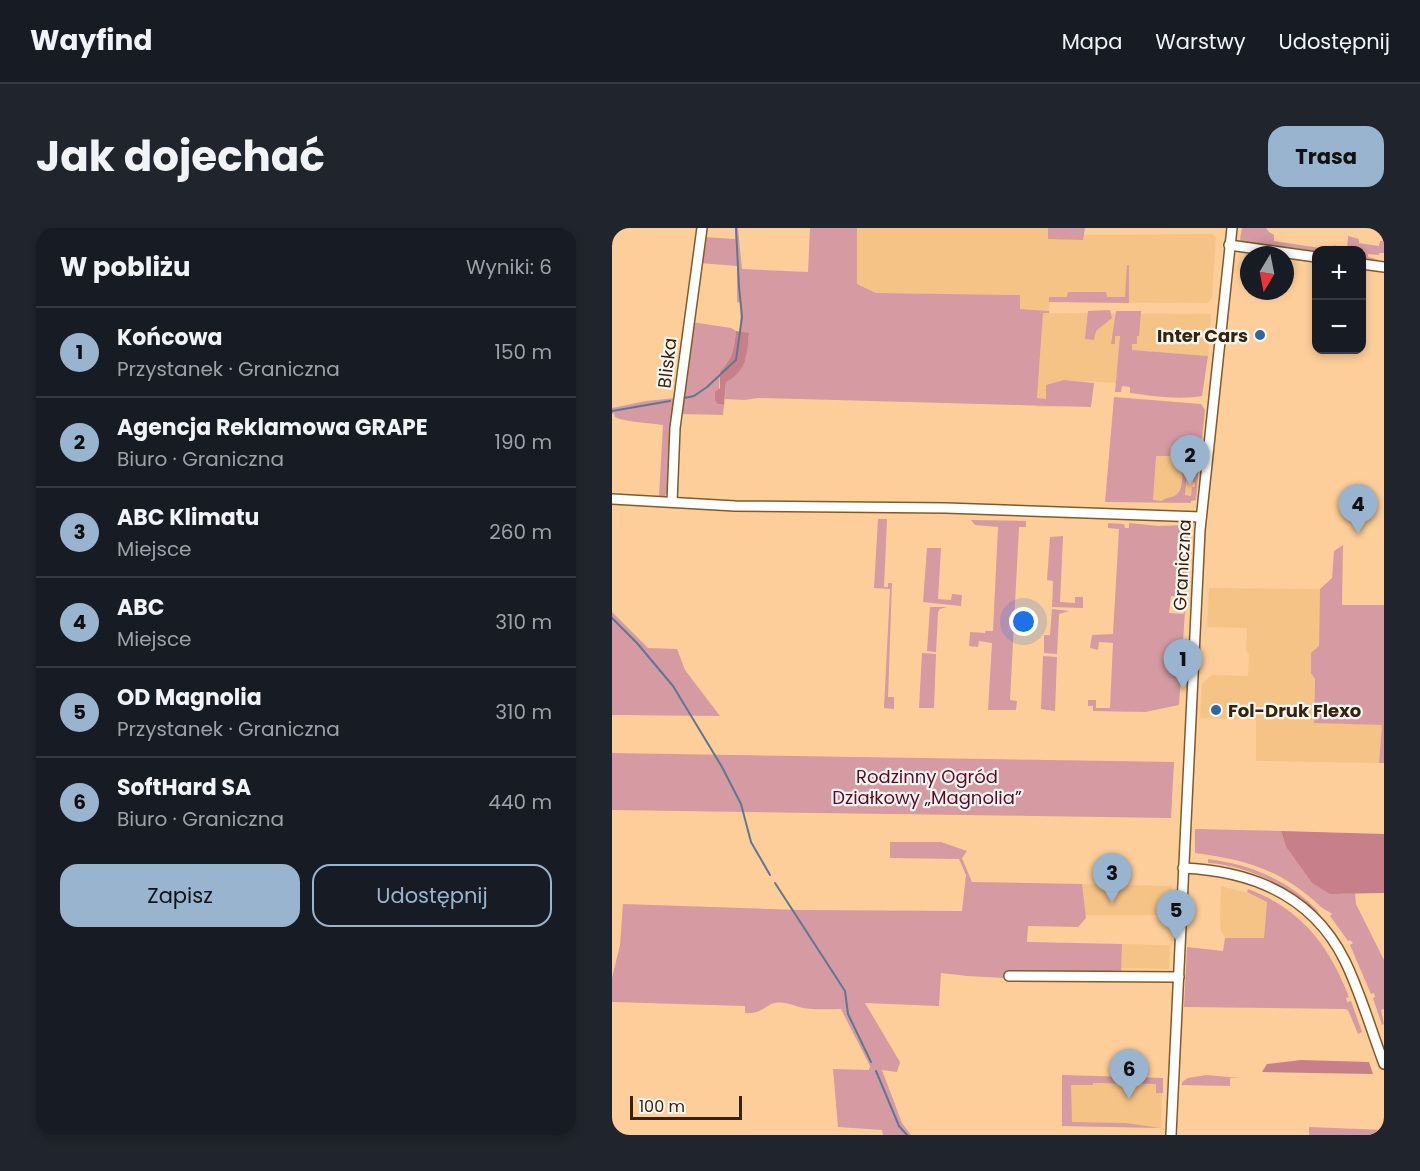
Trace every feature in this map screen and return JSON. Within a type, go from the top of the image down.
[{"type":"street","name":"Bliska","points":[[672,502],[675,428],[702,228]]},
{"type":"street","name":"Graniczna","points":[[1171,1135],[1201,517],[1232,228]]},
{"type":"street","points":[[1229,245],[1312,256]]},
{"type":"street","points":[[1366,265],[1384,267]]},
{"type":"street","points":[[612,499],[735,506],[968,509],[1201,517]]},
{"type":"street","points":[[1183,868],[1227,872],[1255,879],[1292,899],[1316,920],[1333,941],[1344,961],[1384,1064]]},
{"type":"street","points":[[1009,976],[1179,977]]},
{"type":"shaded area","points":[[857,228],[1048,228],[1049,235],[1212,234],[1216,238],[1212,298],[1207,303],[1050,302],[1049,311],[1020,309],[1019,295],[877,293],[857,284]]},
{"type":"shaded area","points":[[1043,313],[1211,314],[1208,356],[1120,349],[1116,383],[1064,380],[1062,407],[1036,407]]},
{"type":"shaded area","points":[[736,331],[749,333],[745,362],[738,373],[726,382],[724,405],[718,404],[715,400],[715,392],[720,388],[720,371],[732,353]]},
{"type":"shaded area","points":[[1154,442],[1201,446],[1196,500],[1150,501]]},
{"type":"shaded area","points":[[1209,588],[1320,589],[1319,646],[1311,673],[1315,679],[1314,722],[1382,725],[1379,763],[1256,761],[1256,720],[1200,718],[1202,684],[1207,679],[1212,675],[1248,676],[1247,628],[1207,627]]},
{"type":"shaded area","points":[[1281,831],[1384,834],[1384,893],[1330,894],[1312,883],[1286,847]]},
{"type":"shaded area","points":[[1082,884],[1172,886],[1171,915],[1085,915]]},
{"type":"shaded area","points":[[1221,886],[1252,894],[1267,902],[1264,939],[1225,938],[1221,931],[1220,919]]},
{"type":"shaded area","points":[[1122,944],[1170,945],[1169,969],[1121,968]]},
{"type":"shaded area","points":[[1301,1060],[1369,1062],[1373,1074],[1262,1072],[1267,1064]]},
{"type":"shaded area","points":[[1062,1079],[1156,1080],[1162,1087],[1161,1128],[1062,1126]]},
{"type":"green space","points":[[735,228],[738,228],[742,269],[808,272],[810,228],[857,228],[857,284],[876,293],[1020,295],[1020,309],[1049,311],[1049,313],[1043,313],[1037,398],[1046,399],[1046,385],[1064,380],[1094,383],[1091,407],[725,399],[726,382],[746,358],[749,334],[740,332],[741,303],[737,302],[737,266],[699,263],[704,237],[735,239]]},
{"type":"green space","points":[[1048,228],[1085,228],[1083,240],[1048,239]]},
{"type":"green space","points":[[1242,228],[1266,228],[1274,235],[1274,241],[1312,247],[1312,252],[1294,250],[1294,246],[1269,246],[1242,242],[1240,239]]},
{"type":"green space","points":[[1348,236],[1359,239],[1359,243],[1379,246],[1380,241],[1384,241],[1384,253],[1368,254],[1368,257],[1380,260],[1366,259],[1366,246],[1347,246]]},
{"type":"green space","points":[[1127,265],[1129,265],[1129,303],[1049,302],[1049,297],[1067,297],[1068,292],[1106,292],[1107,297],[1125,297]]},
{"type":"green space","points":[[1110,310],[1112,318],[1096,331],[1094,340],[1085,339],[1088,311]]},
{"type":"green space","points":[[1116,311],[1141,311],[1139,336],[1137,336],[1137,344],[1132,344],[1132,350],[1208,356],[1202,396],[1175,398],[1130,393],[1130,387],[1122,386],[1121,392],[1115,392],[1120,336],[1115,336],[1115,344],[1111,344]]},
{"type":"green space","points":[[691,322],[731,328],[736,331],[732,353],[720,371],[718,404],[724,405],[723,415],[681,414],[679,439],[679,418]]},
{"type":"green space","points":[[1114,397],[1201,404],[1205,410],[1200,458],[1193,457],[1193,450],[1171,446],[1170,456],[1156,456],[1153,500],[1162,501],[1176,495],[1181,485],[1183,464],[1193,462],[1192,472],[1187,472],[1185,495],[1191,496],[1192,487],[1195,487],[1193,482],[1195,462],[1199,462],[1196,500],[1191,503],[1105,502]]},
{"type":"green space","points":[[675,398],[668,490],[665,496],[659,496],[663,425],[619,419],[614,413],[612,414],[612,408]]},
{"type":"green space","points":[[878,519],[887,519],[884,587],[892,583],[888,697],[894,697],[894,709],[884,708],[890,589],[874,588]]},
{"type":"green space","points":[[971,520],[1026,521],[1026,527],[1019,527],[1010,700],[1017,701],[1016,710],[988,710],[992,643],[979,641],[978,647],[969,646],[970,632],[993,631],[998,527],[975,525]]},
{"type":"green space","points":[[1108,523],[1124,524],[1125,528],[1129,528],[1129,523],[1189,527],[1185,601],[1183,607],[1179,607],[1180,597],[1171,596],[1169,613],[1183,614],[1185,611],[1179,705],[1145,712],[1093,711],[1093,706],[1088,706],[1088,700],[1096,700],[1096,708],[1110,708],[1113,643],[1099,642],[1098,650],[1090,648],[1092,635],[1113,634],[1119,529],[1108,528]]},
{"type":"green space","points":[[1063,536],[1060,602],[1075,603],[1075,597],[1083,597],[1083,608],[1052,607],[1053,581],[1047,580],[1050,537]]},
{"type":"green space","points":[[1343,545],[1342,605],[1384,605],[1384,763],[1379,763],[1382,725],[1314,723],[1315,679],[1311,673],[1311,653],[1319,646],[1320,589],[1332,578],[1334,551]]},
{"type":"green space","points":[[927,548],[941,548],[938,599],[951,600],[952,594],[962,595],[961,606],[923,602]]},
{"type":"green space","points":[[930,607],[947,607],[938,612],[936,652],[927,651]]},
{"type":"green space","points":[[1052,609],[1069,611],[1059,614],[1057,654],[1044,653],[1044,635],[1050,635]]},
{"type":"green space","points":[[612,612],[648,648],[677,649],[685,670],[720,716],[612,715]]},
{"type":"green space","points":[[922,653],[936,654],[934,708],[919,708]]},
{"type":"green space","points":[[1043,656],[1057,657],[1055,711],[1041,709]]},
{"type":"green space","name":"Rodzinny Ogród Działkowy „Magnolia”","points":[[612,753],[1174,762],[1171,818],[612,810]]},
{"type":"green space","points":[[1195,829],[1281,831],[1286,847],[1312,883],[1342,894],[1355,893],[1356,904],[1384,960],[1384,1009],[1381,1010],[1384,1024],[1382,1025],[1373,998],[1374,993],[1371,994],[1350,945],[1353,943],[1348,941],[1330,916],[1332,914],[1292,884],[1263,869],[1231,859],[1195,853]]},
{"type":"green space","points":[[890,842],[941,842],[967,851],[962,858],[972,882],[1082,884],[1086,918],[1078,927],[1028,926],[1027,942],[1122,944],[1121,975],[1005,974],[1005,978],[941,973],[939,1006],[865,1003],[900,1062],[897,1072],[882,1070],[902,1123],[911,1135],[883,1135],[882,1130],[838,1127],[833,1069],[869,1070],[870,1066],[841,1009],[808,1009],[779,1003],[759,1011],[745,1013],[745,1006],[612,1002],[612,978],[620,945],[623,904],[799,910],[962,911],[966,875],[959,859],[890,858]]},
{"type":"green space","points":[[1208,859],[1239,865],[1268,876],[1295,891],[1319,912],[1265,878],[1238,868],[1208,863]]},
{"type":"green space","points":[[1248,889],[1283,907],[1311,931],[1341,978],[1349,997],[1346,998],[1347,1002],[1351,1001],[1362,1032],[1358,1034],[1348,1010],[1345,1009],[1184,1007],[1187,947],[1223,951],[1225,938],[1264,938],[1267,902],[1247,892]]},
{"type":"green space","points":[[1062,1075],[1163,1078],[1163,1093],[1156,1093],[1156,1084],[1071,1085],[1072,1122],[1125,1123],[1161,1128],[1062,1126]]},
{"type":"green space","points":[[1206,1075],[1240,1078],[1230,1078],[1230,1086],[1182,1085],[1182,1082],[1188,1078]]},
{"type":"green space","points":[[1309,1127],[1384,1130],[1384,1135],[1309,1135]]},
{"type":"waterway","points":[[684,398],[694,396],[707,387],[736,360],[742,317],[736,228]]},
{"type":"waterway","points":[[612,411],[670,401]]},
{"type":"waterway","points":[[612,618],[637,643],[673,686],[722,767],[741,804],[751,842],[770,875]]},
{"type":"waterway","points":[[775,883],[845,991],[848,1014],[871,1062]]},
{"type":"waterway","points":[[876,1071],[899,1126],[907,1135]]},
{"type":"place","name":"Inter Cars","points":[[1260,335]]},
{"type":"place","name":"Agencja Reklamowa GRAPE","points":[[1190,485]]},
{"type":"place","name":"ABC","points":[[1358,534]]},
{"type":"place","name":"Końcowa","points":[[1183,689]]},
{"type":"place","name":"Fol-Druk Flexo","points":[[1216,710]]},
{"type":"place","name":"ABC Klimatu","points":[[1112,903]]},
{"type":"place","name":"OD Magnolia","points":[[1176,940]]},
{"type":"place","name":"SoftHard SA","points":[[1129,1099]]}]
